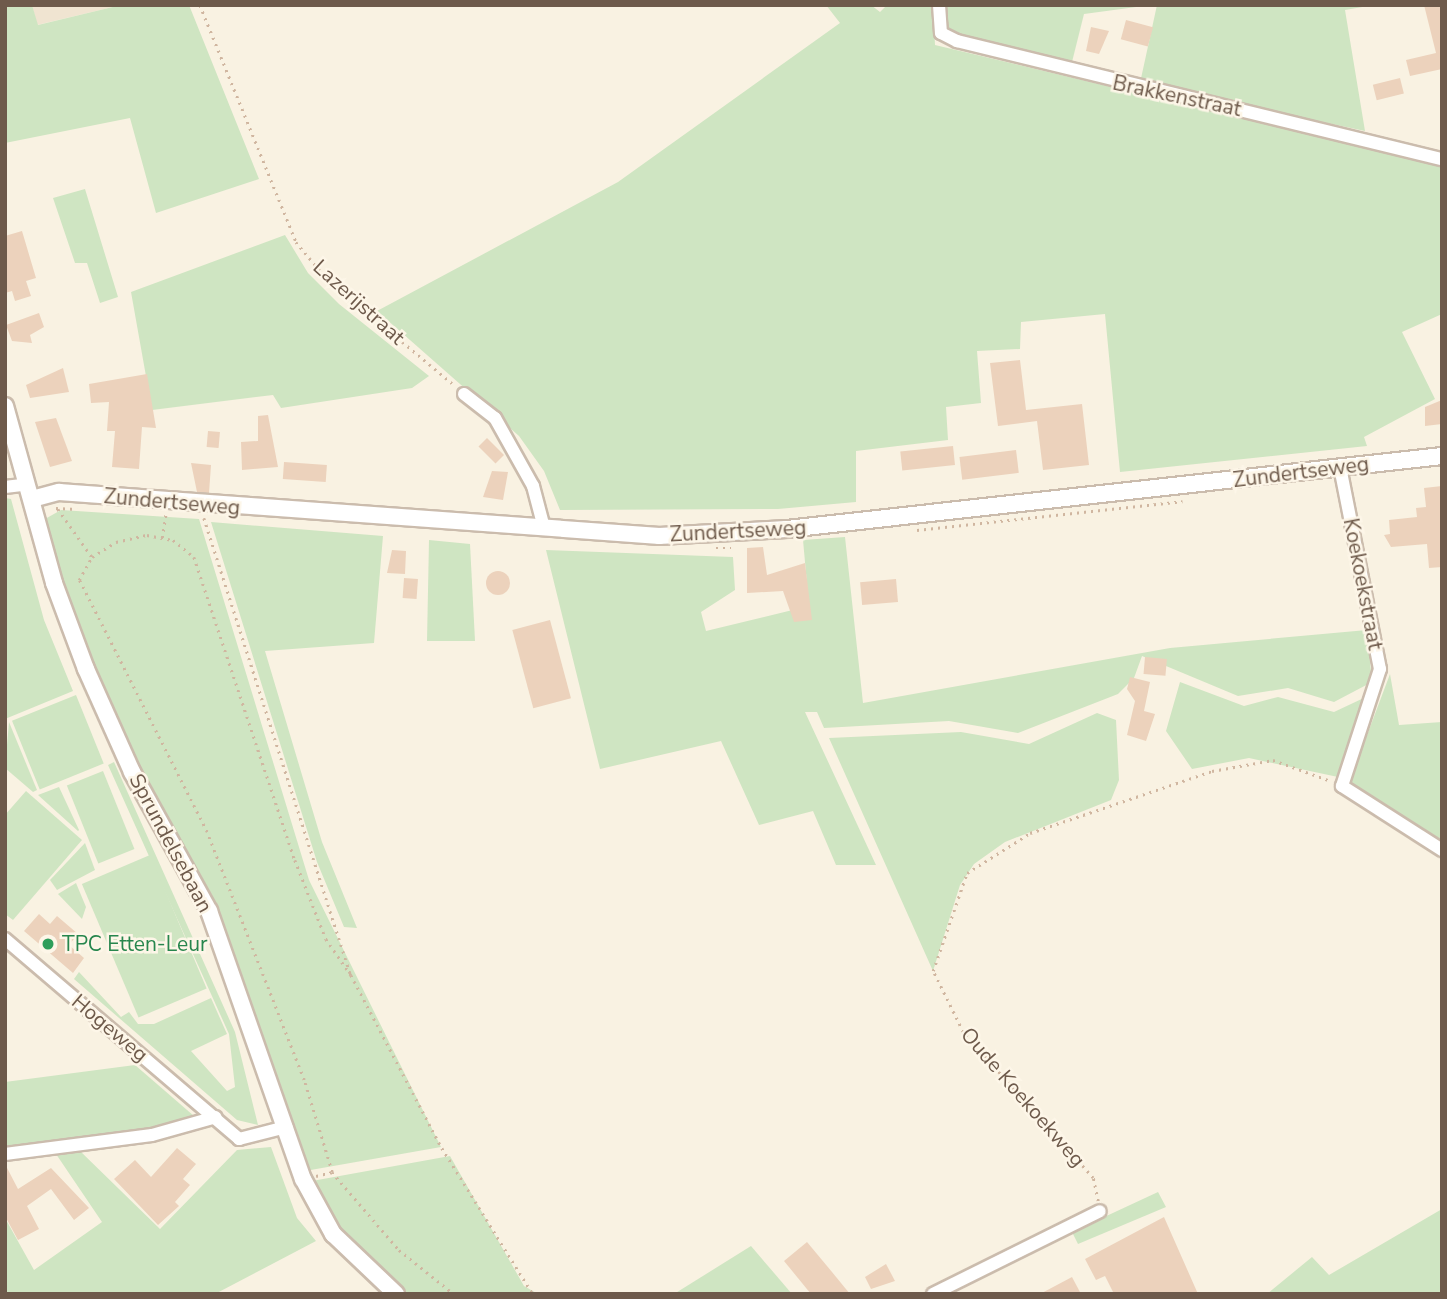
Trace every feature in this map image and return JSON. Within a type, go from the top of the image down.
[{"type":"street","name":"Brakkenstraat","points":[[939,5],[941,33],[957,41],[1442,159]]},
{"type":"street","points":[[464,394],[495,418],[533,486],[544,528]]},
{"type":"street","name":"Sprundelsebaan","points":[[5,406],[86,669],[132,772],[209,911],[303,1179],[333,1234],[396,1294]]},
{"type":"street","name":"Zundertseweg","points":[[5,487],[203,505],[659,536],[787,530],[1442,456]]},
{"type":"street","name":"Koekoekstraat","points":[[1340,467],[1380,669],[1342,786]]},
{"type":"street","points":[[1342,786],[1442,850]]},
{"type":"street","name":"Hogeweg","points":[[5,939],[243,1139],[286,1127]]},
{"type":"street","points":[[5,1154],[152,1135],[216,1117]]},
{"type":"street","points":[[933,1294],[1100,1211]]},
{"type":"path","name":"Lazerijstraat","points":[[200,5],[296,242],[327,279],[464,394]]},
{"type":"path","points":[[203,505],[351,975]]},
{"type":"path","points":[[56,508],[68,516],[92,557]]},
{"type":"path","points":[[162,538],[166,514]]},
{"type":"path","points":[[454,1294],[399,1250],[332,1172],[303,1080],[207,832],[79,580],[92,557],[116,542],[162,538],[194,557],[208,585],[295,860],[326,939],[351,975],[442,1148],[533,1294]]},
{"type":"path","name":"Oude Koekoekweg","points":[[1100,1211],[1093,1178],[963,1032],[933,971],[967,873],[1030,832],[1212,771],[1273,760],[1342,786]]},
{"type":"path","points":[[303,1179],[332,1172]]},
{"type":"shaded area","points":[[32,5],[121,5],[37,25]]},
{"type":"green space","points":[[5,5],[32,5],[38,25],[121,5],[189,5],[259,179],[156,213],[130,118],[5,143]]},
{"type":"green space","points":[[826,5],[871,5],[880,12],[887,5],[933,5],[935,45],[1441,166],[1442,314],[1402,332],[1435,399],[1364,437],[1367,446],[1120,472],[1105,314],[1021,322],[1020,349],[977,351],[981,403],[946,407],[948,440],[856,451],[856,502],[778,509],[560,510],[544,471],[519,436],[377,311],[618,182],[840,23]]},
{"type":"green space","points":[[947,5],[1151,5],[1084,14],[1071,66],[946,34]]},
{"type":"green space","points":[[1157,5],[1374,5],[1345,10],[1365,131],[1140,83]]},
{"type":"green space","points":[[85,189],[118,297],[100,303],[87,263],[75,263],[53,198]]},
{"type":"green space","points":[[285,235],[308,273],[339,304],[429,376],[412,388],[281,408],[273,395],[152,410],[131,292]]},
{"type":"green space","points":[[5,498],[11,499],[44,620],[73,691],[5,719]]},
{"type":"green space","points":[[61,510],[199,519],[309,880],[441,1147],[305,1171],[245,1001],[119,733],[67,600],[45,519]]},
{"type":"green space","points":[[211,522],[383,536],[374,643],[265,651],[322,842],[357,928],[344,927],[317,862]]},
{"type":"green space","points":[[845,537],[863,703],[1170,648],[1367,630],[1372,682],[1334,702],[1288,688],[1238,696],[1142,656],[1134,678],[1118,694],[1018,733],[949,721],[824,728],[817,712],[805,712],[876,865],[836,865],[813,811],[759,825],[721,741],[600,769],[546,550],[733,557],[735,590],[701,612],[706,631],[809,606],[803,540]]},
{"type":"green space","points":[[429,540],[470,544],[475,641],[427,641]]},
{"type":"green space","points":[[1390,674],[1399,725],[1442,722],[1442,840],[1349,783]]},
{"type":"green space","points":[[1180,682],[1244,706],[1278,697],[1334,712],[1368,696],[1338,777],[1249,758],[1192,769],[1166,731]]},
{"type":"green space","points":[[76,695],[104,764],[40,789],[12,721]]},
{"type":"green space","points":[[1097,713],[1116,720],[1119,780],[1111,800],[1005,842],[974,864],[960,885],[933,971],[829,738],[961,732],[1029,744]]},
{"type":"green space","points":[[9,722],[37,790],[33,792],[5,768]]},
{"type":"green space","points":[[114,762],[235,1032],[258,1125],[237,1120],[74,979],[79,972],[121,1017],[129,1012],[138,1024],[154,1024],[211,998],[227,1034],[191,1051],[227,1091],[235,1087],[229,1034],[108,765]]},
{"type":"green space","points":[[103,771],[134,849],[98,863],[67,786]]},
{"type":"green space","points":[[59,787],[79,830],[78,831],[38,795]]},
{"type":"green space","points":[[26,791],[82,840],[13,920],[5,914],[5,815]]},
{"type":"green space","points":[[85,843],[95,870],[57,890],[50,880]]},
{"type":"green space","points":[[150,855],[207,988],[139,1017],[82,884]]},
{"type":"green space","points":[[76,883],[86,907],[82,919],[58,894]]},
{"type":"green space","points":[[135,1065],[194,1116],[156,1129],[5,1150],[5,1082]]},
{"type":"green space","points":[[271,1147],[297,1218],[316,1241],[215,1294],[5,1294],[5,1218],[34,1270],[102,1222],[56,1154],[79,1150],[160,1229],[237,1150]]},
{"type":"green space","points":[[450,1156],[524,1286],[538,1294],[402,1294],[339,1232],[312,1181]]},
{"type":"green space","points":[[1158,1192],[1166,1207],[1078,1244],[1072,1232]]},
{"type":"green space","points":[[1442,1209],[1442,1294],[1267,1294],[1312,1257],[1329,1275]]},
{"type":"green space","points":[[751,1246],[792,1294],[674,1294]]},
{"type":"building","points":[[1424,5],[1442,5],[1442,69],[1410,76],[1406,60],[1436,53]]},
{"type":"building","points":[[1126,20],[1153,27],[1148,47],[1121,39]]},
{"type":"building","points":[[1091,27],[1109,31],[1099,54],[1086,51]]},
{"type":"building","points":[[1400,78],[1404,94],[1377,100],[1373,85]]},
{"type":"building","points":[[22,231],[36,278],[26,281],[31,296],[15,301],[12,291],[5,293],[5,236]]},
{"type":"building","points":[[39,313],[44,327],[30,335],[32,343],[12,341],[6,325]]},
{"type":"building","points":[[1020,360],[1026,410],[1082,404],[1089,465],[1043,470],[1037,421],[998,426],[990,363]]},
{"type":"building","points":[[63,368],[69,392],[30,398],[26,385]]},
{"type":"building","points":[[147,374],[156,428],[142,427],[139,469],[112,467],[115,431],[107,431],[109,402],[91,403],[89,384]]},
{"type":"building","points":[[1442,400],[1442,424],[1425,426],[1425,407]]},
{"type":"building","points":[[268,415],[278,467],[242,470],[241,442],[258,441],[258,416]]},
{"type":"building","points":[[56,418],[72,461],[50,467],[35,422]]},
{"type":"building","points":[[208,431],[220,432],[219,448],[207,447]]},
{"type":"building","points":[[487,438],[504,455],[495,463],[479,446]]},
{"type":"building","points":[[953,446],[955,465],[902,470],[900,452]]},
{"type":"building","points":[[1016,450],[1019,473],[962,480],[959,457]]},
{"type":"building","points":[[284,462],[327,465],[326,482],[283,479]]},
{"type":"building","points":[[191,463],[211,465],[209,493],[197,492]]},
{"type":"building","points":[[492,471],[508,472],[503,500],[483,497]]},
{"type":"building","points":[[1442,486],[1442,567],[1429,568],[1427,544],[1391,547],[1384,535],[1390,534],[1389,520],[1417,517],[1416,508],[1426,507],[1424,488]]},
{"type":"building","points":[[763,547],[767,575],[805,563],[812,620],[794,622],[783,591],[747,593],[747,548]]},
{"type":"building","points":[[392,550],[406,551],[405,574],[387,573]]},
{"type":"building","points":[[498,571],[506,575],[510,583],[506,591],[498,595],[490,591],[486,583],[490,575]]},
{"type":"building","points":[[404,578],[418,579],[417,599],[403,598]]},
{"type":"building","points":[[896,579],[898,602],[862,605],[860,582]]},
{"type":"building","points":[[550,620],[571,698],[533,708],[512,630]]},
{"type":"building","points":[[1145,657],[1167,659],[1165,676],[1144,674]]},
{"type":"building","points":[[1130,677],[1150,682],[1144,711],[1155,714],[1146,741],[1127,735],[1135,701],[1127,689]]},
{"type":"building","points":[[39,914],[50,924],[57,916],[78,934],[69,945],[84,958],[73,973],[24,931]]},
{"type":"building","points":[[177,1148],[196,1164],[183,1179],[190,1185],[175,1202],[179,1206],[158,1225],[114,1179],[135,1160],[151,1177]]},
{"type":"building","points":[[5,1164],[18,1189],[51,1168],[89,1208],[74,1220],[51,1189],[27,1206],[39,1229],[18,1240],[5,1216]]},
{"type":"building","points":[[1164,1217],[1198,1294],[1114,1294],[1105,1276],[1096,1280],[1085,1259]]},
{"type":"building","points":[[807,1242],[850,1294],[811,1294],[784,1261]]},
{"type":"building","points":[[886,1264],[895,1281],[871,1289],[865,1277]]},
{"type":"building","points":[[1072,1277],[1081,1294],[1040,1294]]},
{"type":"place","name":"TPC Etten-Leur","points":[[48,944]]}]
